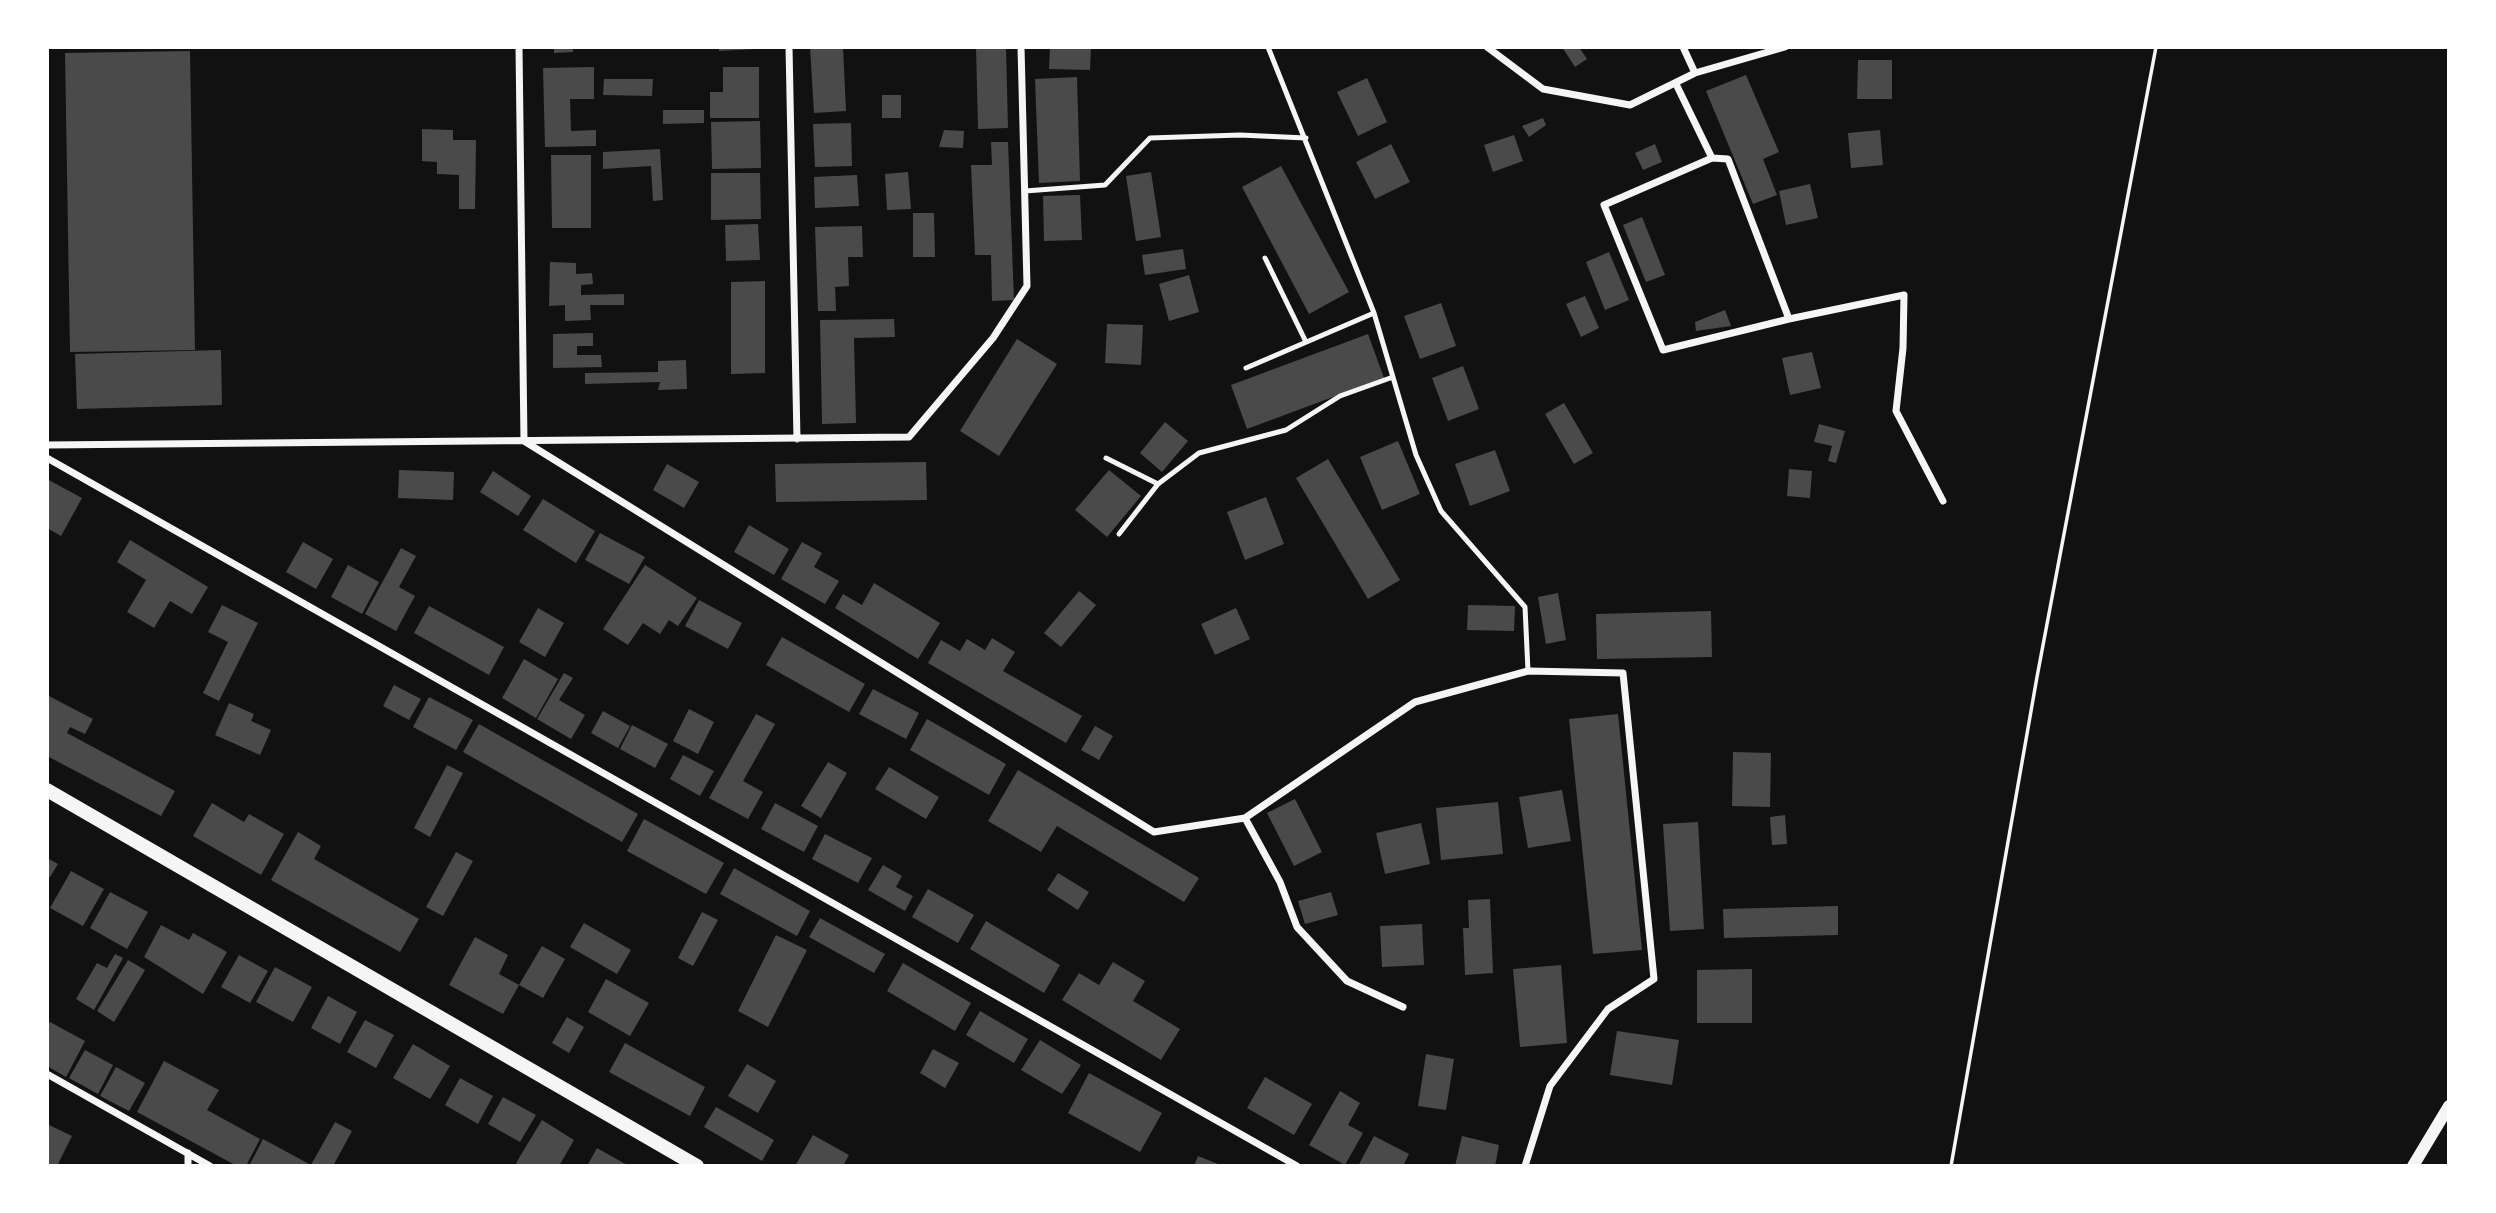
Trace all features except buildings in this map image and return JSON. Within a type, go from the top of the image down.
[{"type":"main road","points":[[47,790],[697,1166]]},
{"type":"street","points":[[519,47],[524,441]]},
{"type":"street","points":[[789,47],[797,439]]},
{"type":"street","points":[[47,445],[909,437],[993,338],[1027,286],[1021,47]]},
{"type":"street","points":[[1487,47],[1543,89],[1630,105],[1695,73],[1785,47]]},
{"type":"street","points":[[1683,47],[1695,73]]},
{"type":"street","points":[[1676,84],[1712,158]]},
{"type":"street","points":[[1789,319],[1728,159],[1712,158],[1604,205],[1664,350],[1789,319],[1904,295],[1903,348],[1896,411],[1943,501]]},
{"type":"street","points":[[524,441],[1154,832],[1245,818],[1415,702],[1528,671],[1623,673],[1654,979],[1608,1009],[1550,1086],[1525,1166]]},
{"type":"street","points":[[47,458],[1297,1166]]},
{"type":"street","points":[[1245,818],[1280,883],[1297,927],[1347,981],[1403,1007]]},
{"type":"street","points":[[47,1074],[210,1166]]},
{"type":"street","points":[[2413,1166],[2449,1106]]},
{"type":"street","points":[[188,1153],[188,1166]]},
{"type":"lane","points":[[1268,47],[1374,313],[1416,455],[1441,511],[1525,607],[1528,671]]},
{"type":"lane","points":[[1025,191],[1105,185],[1150,138],[1240,135],[1306,138]]},
{"type":"lane","points":[[1265,258],[1306,342]]},
{"type":"lane","points":[[1246,368],[1374,313]]},
{"type":"lane","points":[[1118,534],[1158,484],[1199,453],[1286,430],[1340,396],[1393,377]]},
{"type":"lane","points":[[1106,458],[1158,484]]},
{"type":"path","points":[[1951,1166],[2040,663],[2156,47]]}]
